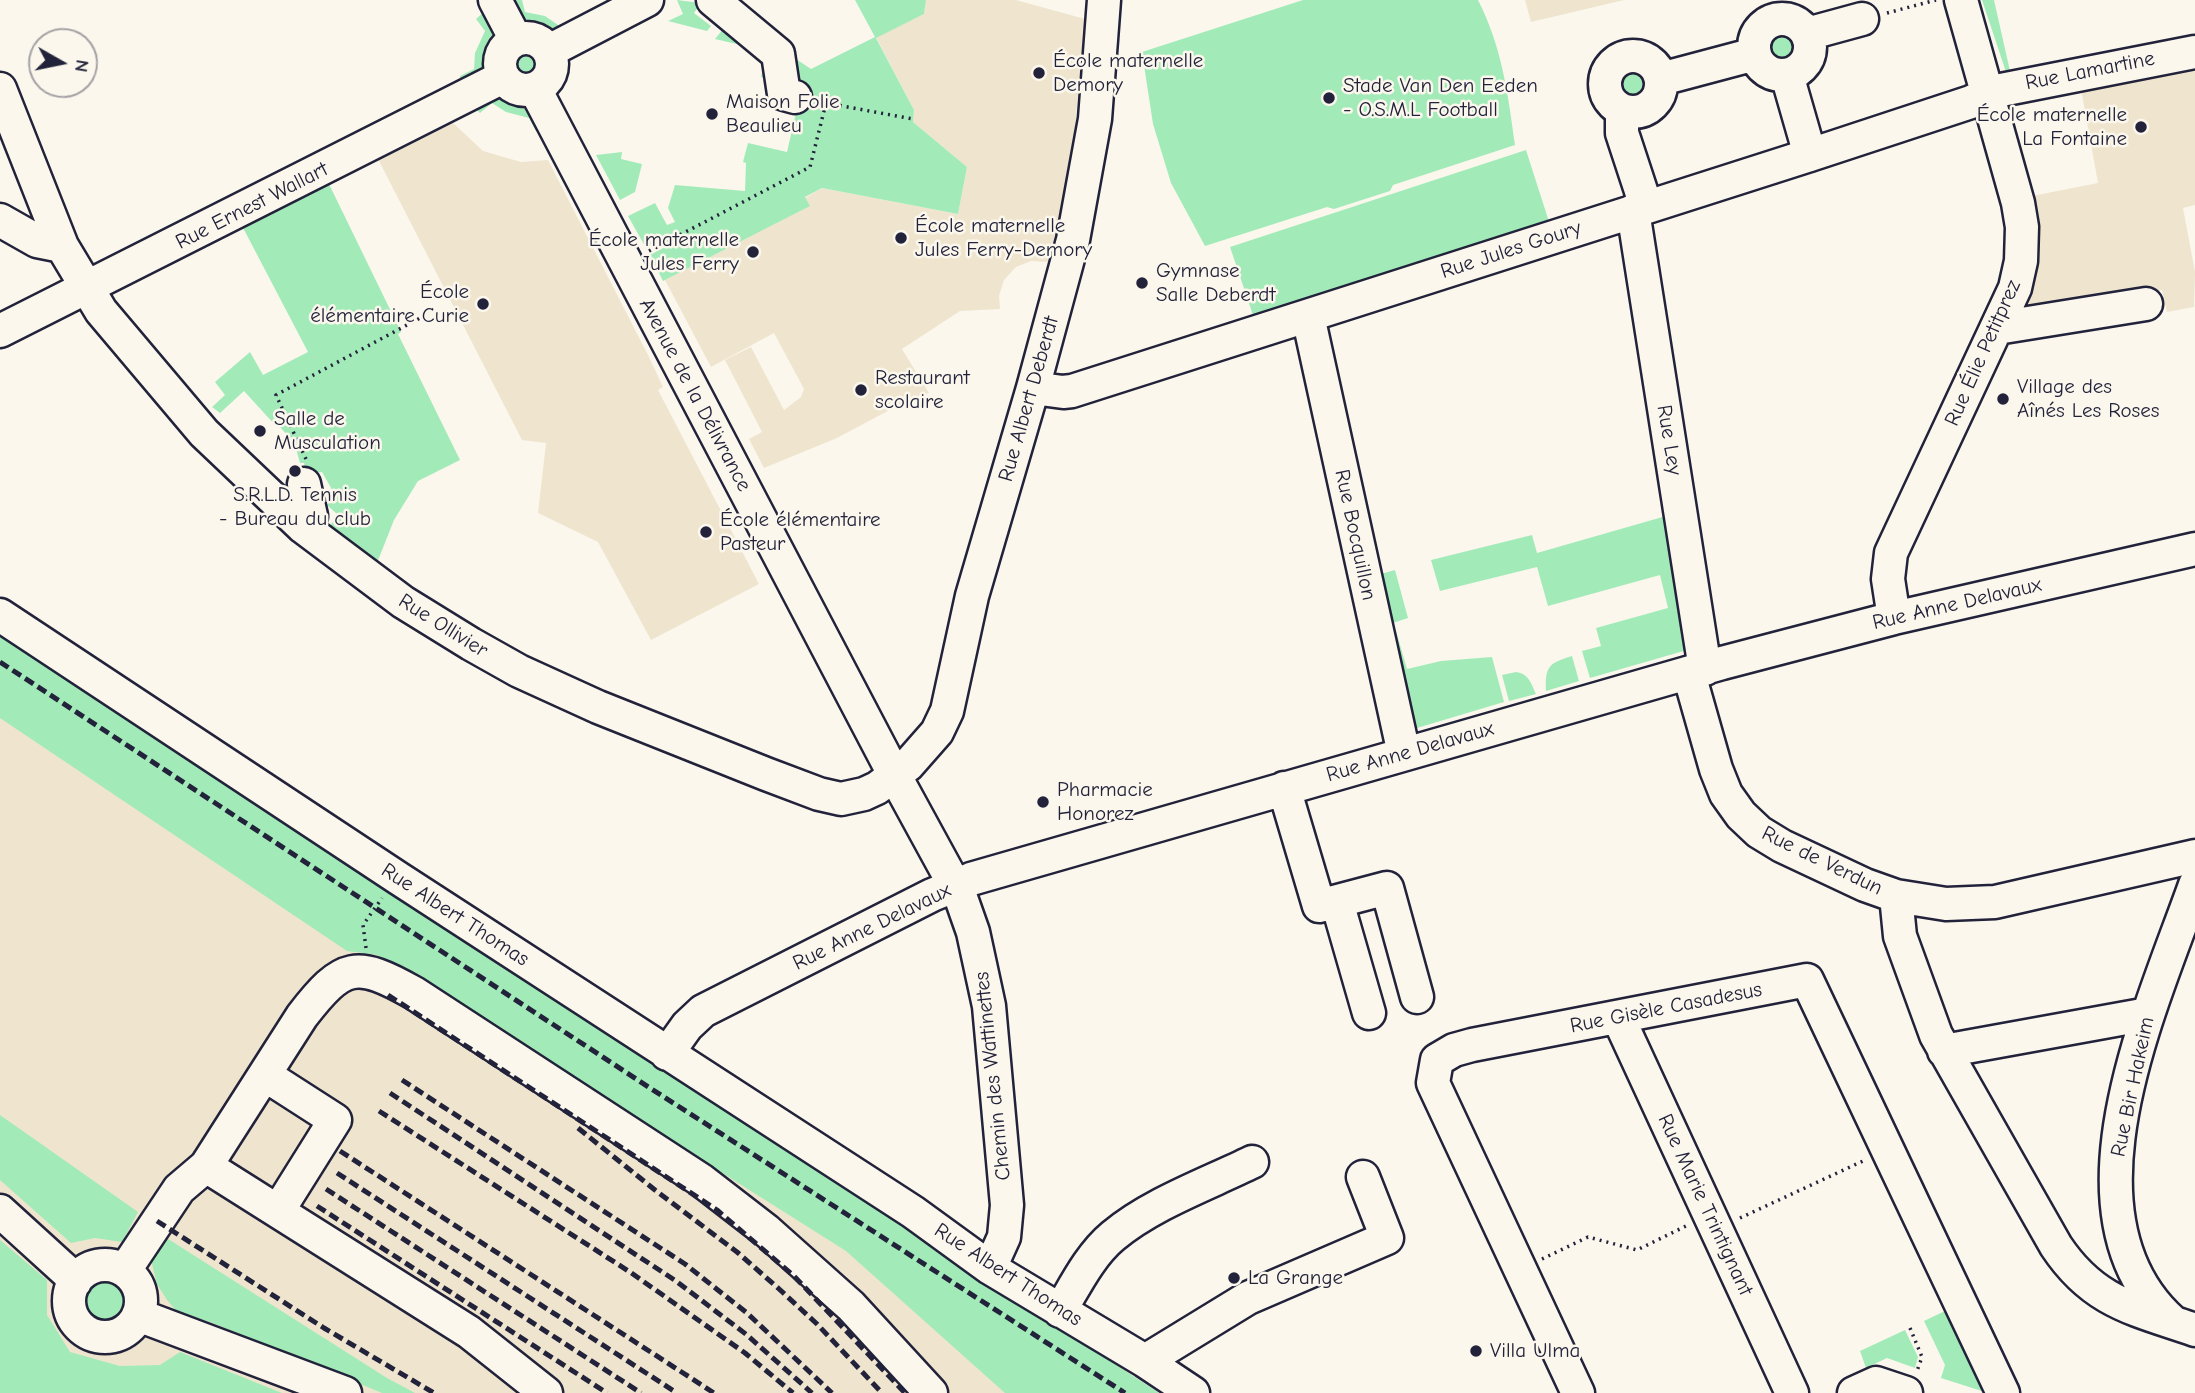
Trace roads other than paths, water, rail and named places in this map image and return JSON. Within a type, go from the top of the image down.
[{"type":"street","points":[[495,0],[516,40]]},
{"type":"street","points":[[549,51],[647,0]]},
{"type":"street","points":[[713,0],[778,54],[784,94],[794,97]]},
{"type":"street","name":"Rue Albert Deberdt","points":[[895,776],[919,754],[943,723],[972,596],[1073,240],[1099,88],[1104,0]]},
{"type":"street","name":"Rue Élie Petitprez","points":[[1894,618],[1888,579],[1891,552],[1997,328],[2019,273],[2022,227],[2018,204],[1961,0]]},
{"type":"street","points":[[1807,34],[1872,16]]},
{"type":"street","points":[[1783,19],[1790,21],[1807,34],[1810,47],[1807,60],[1799,70],[1787,75],[1767,71],[1755,54],[1756,40],[1763,27],[1769,23],[1783,19]]},
{"type":"street","points":[[531,38],[549,51],[552,60],[548,77],[535,89],[514,87],[503,77],[500,60],[503,52],[516,40],[531,38]]},
{"type":"street","name":"Rue Lamartine","points":[[1987,94],[2006,88],[2195,52]]},
{"type":"street","points":[[1661,79],[1755,54]]},
{"type":"street","points":[[1629,56],[1643,58],[1654,65],[1661,79],[1660,94],[1651,107],[1637,113],[1622,110],[1610,102],[1605,88],[1607,74],[1615,62],[1629,56]]},
{"type":"street","points":[[1787,75],[1810,155]]},
{"type":"street","name":"Rue Ernest Wallart","points":[[0,331],[503,77]]},
{"type":"street","name":"Rue Ollivier","points":[[0,89],[62,246],[86,289],[113,328],[204,433],[303,527],[368,577],[446,630],[529,676],[598,707],[831,797],[841,799],[864,794],[895,776]]},
{"type":"street","name":"Avenue de la Délivrance","points":[[535,89],[954,885]]},
{"type":"street","name":"Rue Jules Goury","points":[[1033,388],[1072,391],[1810,155],[1972,102],[1987,94]]},
{"type":"street","name":"Rue Ley","points":[[1622,110],[1622,133],[1639,208],[1697,671]]},
{"type":"street","points":[[0,220],[37,241],[62,246]]},
{"type":"street","points":[[1997,328],[2146,304]]},
{"type":"street","name":"Rue Bocquillon","points":[[1308,316],[1404,754]]},
{"type":"street","points":[[303,527],[311,516],[304,484]]},
{"type":"street","name":"Rue Anne Delavaux","points":[[667,1054],[687,1026],[703,1011],[954,885],[1697,671],[1894,618],[2195,550]]},
{"type":"street","name":"Rue Albert Thomas","points":[[0,615],[667,1054],[994,1261],[1193,1393]]},
{"type":"street","name":"Rue de Verdun","points":[[1697,671],[1716,769],[1726,794],[1741,815],[1759,832],[1782,846],[1865,885],[1896,896],[1897,920],[1905,952],[1926,1013],[1944,1051],[2071,1269],[2117,1303],[2184,1326]]},
{"type":"street","points":[[1284,788],[1319,906],[1387,888],[1417,997]]},
{"type":"street","points":[[1896,896],[1946,904],[1995,902],[2195,856]]},
{"type":"street","name":"Chemin des Wattinettes","points":[[954,885],[973,932],[989,1006],[1007,1217],[1004,1237],[994,1261]]},
{"type":"street","name":"Rue Bir Hakeim","points":[[2184,1326],[2146,1294],[2133,1269],[2123,1241],[2118,1207],[2118,1153],[2133,1065],[2148,1014],[2195,885]]},
{"type":"street","points":[[1337,902],[1369,1013]]},
{"type":"street","points":[[125,1270],[178,1189],[206,1166],[302,1016],[318,996],[334,981],[352,971],[368,971],[385,976],[414,993],[701,1180],[767,1231],[851,1306],[931,1393]]},
{"type":"street","name":"Rue Gisèle Casadesus","points":[[1578,1393],[1433,1083],[1437,1060],[1454,1050],[1472,1045],[1807,980],[2003,1393]]},
{"type":"street","points":[[1944,1051],[2148,1014]]},
{"type":"street","name":"Rue Marie Trintignant","points":[[1618,1017],[1792,1393]]},
{"type":"street","points":[[265,1075],[335,1120],[278,1211]]},
{"type":"street","points":[[1062,1308],[1090,1261],[1112,1237],[1142,1216],[1252,1162]]},
{"type":"street","points":[[206,1166],[469,1332],[546,1393]]},
{"type":"street","points":[[1145,1360],[1248,1298],[1387,1238],[1363,1177]]},
{"type":"street","points":[[0,1211],[75,1282]]},
{"type":"street","points":[[2071,1269],[2087,1271],[2101,1266],[2114,1255],[2123,1241]]},
{"type":"street","points":[[102,1265],[125,1270],[134,1278],[140,1290],[138,1315],[131,1326],[120,1334],[108,1337],[83,1329],[75,1320],[70,1307],[70,1294],[75,1282],[91,1268],[102,1265]]},
{"type":"street","points":[[138,1315],[345,1393]]},
{"type":"street","points":[[1854,1393],[1876,1383],[1910,1387]]},
{"type":"railway","points":[[0,662],[650,1088],[1125,1393]]},
{"type":"railway","points":[[388,995],[717,1210],[794,1276],[905,1393]]},
{"type":"railway","points":[[402,1080],[685,1264],[747,1313],[832,1393]]},
{"type":"railway","points":[[390,1093],[676,1281],[747,1335],[812,1393]]},
{"type":"railway","points":[[379,1111],[630,1272],[745,1353],[793,1393]]},
{"type":"railway","points":[[578,1128],[737,1252],[817,1324],[882,1393]]},
{"type":"railway","points":[[340,1151],[714,1393]]},
{"type":"railway","points":[[337,1173],[677,1393]]},
{"type":"railway","points":[[326,1189],[641,1393]]},
{"type":"railway","points":[[317,1206],[607,1393]]},
{"type":"railway","points":[[157,1221],[324,1328],[434,1393]]},
{"type":"place","name":"École maternelle Demory","points":[[1039,73]]},
{"type":"place","name":"Stade Van Den Eeden - O.S.M.L Football","points":[[1329,98]]},
{"type":"place","name":"Maison Folie Beaulieu","points":[[712,114]]},
{"type":"place","name":"École maternelle La Fontaine","points":[[2141,127]]},
{"type":"place","name":"École maternelle Jules Ferry-Demory","points":[[901,238]]},
{"type":"place","name":"École maternelle Jules Ferry","points":[[753,252]]},
{"type":"place","name":"Gymnase Salle Deberdt","points":[[1142,283]]},
{"type":"place","name":"École élémentaire Curie","points":[[483,304]]},
{"type":"place","name":"Restaurant scolaire","points":[[861,390]]},
{"type":"place","name":"Village des Aînés Les Roses","points":[[2003,399]]},
{"type":"place","name":"Salle de Musculation","points":[[260,431]]},
{"type":"place","name":"S.R.L.D. Tennis - Bureau du club","points":[[295,471]]},
{"type":"place","name":"École élémentaire Pasteur","points":[[706,532]]},
{"type":"place","name":"Pharmacie Honorez","points":[[1043,802]]},
{"type":"place","name":"La Grange","points":[[1234,1278]]},
{"type":"place","name":"Villa Ulma","points":[[1476,1351]]}]
